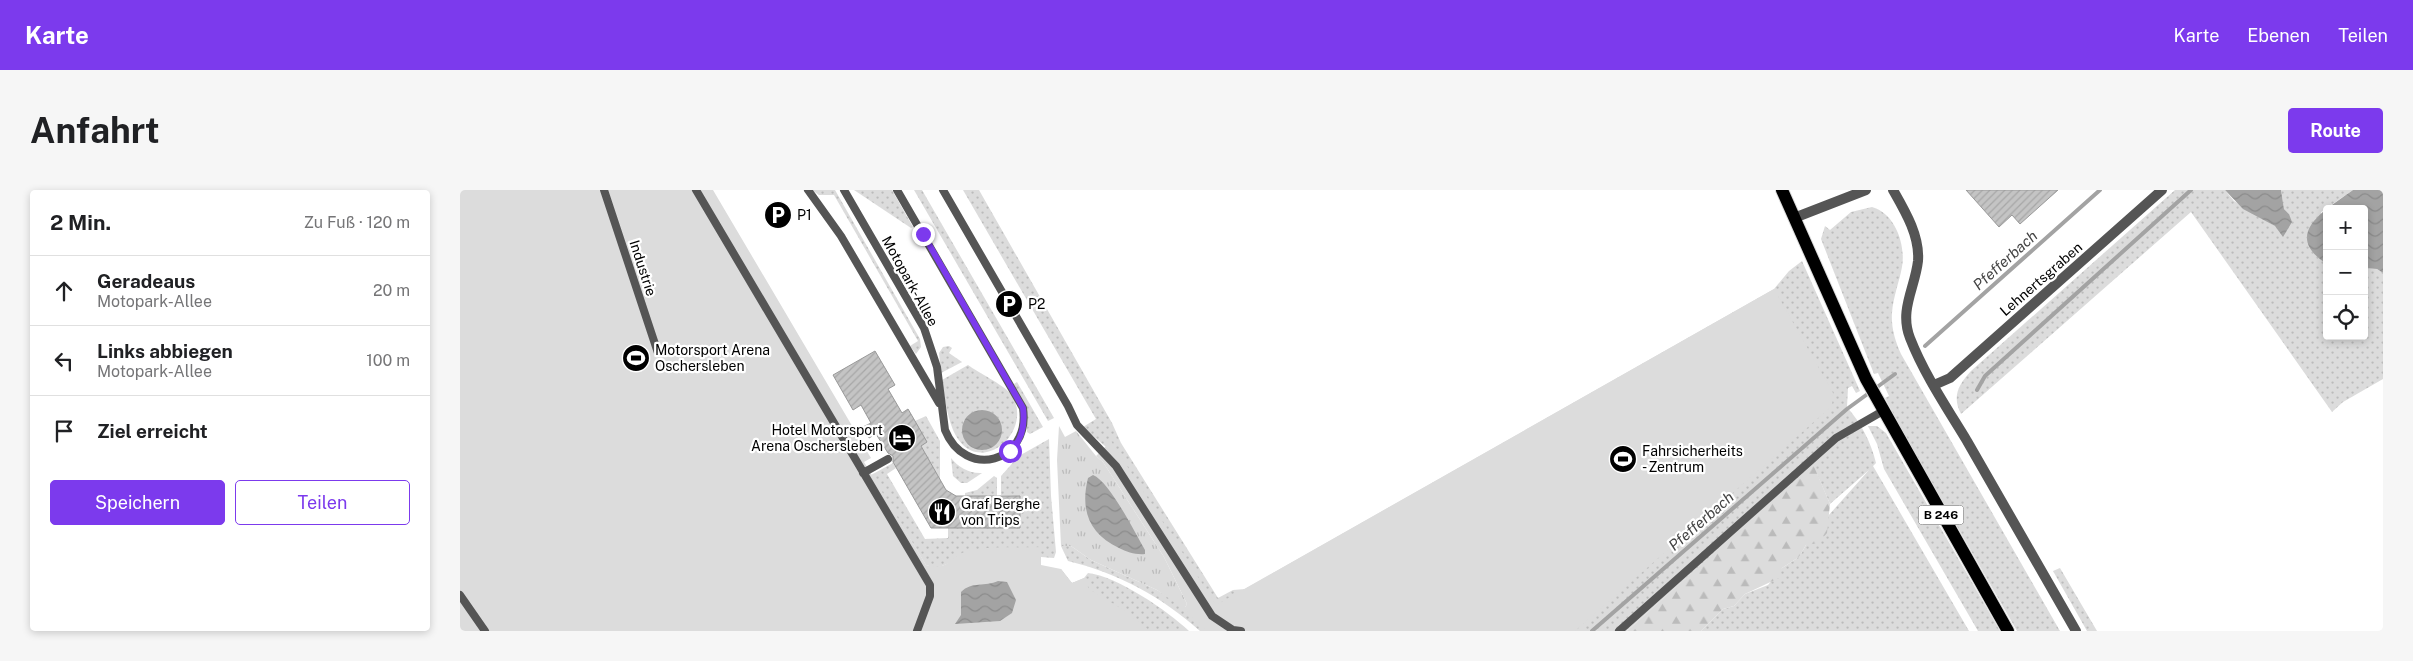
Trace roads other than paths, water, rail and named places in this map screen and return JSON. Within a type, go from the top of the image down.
[{"type":"main road","name":"B 246","points":[[1782,190],[1875,398],[2008,631]]},
{"type":"street","points":[[1794,218],[1866,190]]},
{"type":"street","points":[[1893,190],[1910,221],[1917,245],[1918,260],[1907,302],[1906,326],[1910,339],[1934,385],[2076,631]]},
{"type":"street","name":"Lehnertsgraben","points":[[1934,385],[1950,378],[2162,190]]},
{"type":"lane","name":"Industrie","points":[[604,190],[658,353]]},
{"type":"lane","points":[[696,190],[930,585],[930,596],[917,631]]},
{"type":"lane","points":[[808,190],[841,236],[941,406]]},
{"type":"lane","name":"Motopark-Allee","points":[[844,190],[924,328],[937,367],[941,406],[948,439],[959,451],[971,458],[991,459],[1006,454],[1018,441],[1023,430],[1024,415],[1020,402],[897,190]]},
{"type":"lane","points":[[943,190],[1068,406],[1077,425],[1116,466],[1212,616],[1233,630],[1241,631]]},
{"type":"lane","points":[[1619,631],[1836,438],[1883,411]]},
{"type":"lane","points":[[863,473],[888,459]]},
{"type":"lane","points":[[460,595],[485,631]]},
{"type":"water","points":[[2225,190],[2281,190],[2284,209],[2289,214],[2292,222],[2283,237],[2275,226],[2243,209]]},
{"type":"water","points":[[2353,190],[2383,190],[2383,273],[2377,269],[2368,268],[2368,205],[2331,205]]},
{"type":"water","points":[[2323,212],[2323,261],[2314,253],[2308,242],[2308,232]]},
{"type":"water","points":[[978,410],[986,410],[993,413],[999,419],[1002,430],[999,441],[993,447],[986,450],[978,450],[971,447],[965,441],[962,434],[962,426],[965,419],[971,413]]},
{"type":"water","points":[[1093,475],[1107,487],[1114,497],[1145,550],[1145,554],[1132,553],[1119,548],[1100,536],[1094,528],[1086,511],[1085,500],[1088,478]]},
{"type":"water","points":[[998,581],[1007,582],[1016,600],[1012,613],[1000,621],[955,624],[961,615],[961,592],[970,586]]},
{"type":"waterway","name":"Pfefferbach","points":[[1925,346],[2100,190]]},
{"type":"waterway","points":[[1977,390],[1985,376],[2191,190]]},
{"type":"waterway","name":"Pfefferbach","points":[[1592,631],[1847,409],[1895,374]]},
{"type":"place","name":"P1","points":[[778,215]]},
{"type":"place","name":"P2","points":[[1009,304]]},
{"type":"place","name":"Motorsport Arena Oschersleben","points":[[636,358]]},
{"type":"place","name":"Hotel Motorsport Arena Oschersleben","points":[[902,438]]},
{"type":"place","name":"Fahrsicherheits - Zentrum","points":[[1623,459]]},
{"type":"place","name":"Graf Berghe von Trips","points":[[942,512]]}]
